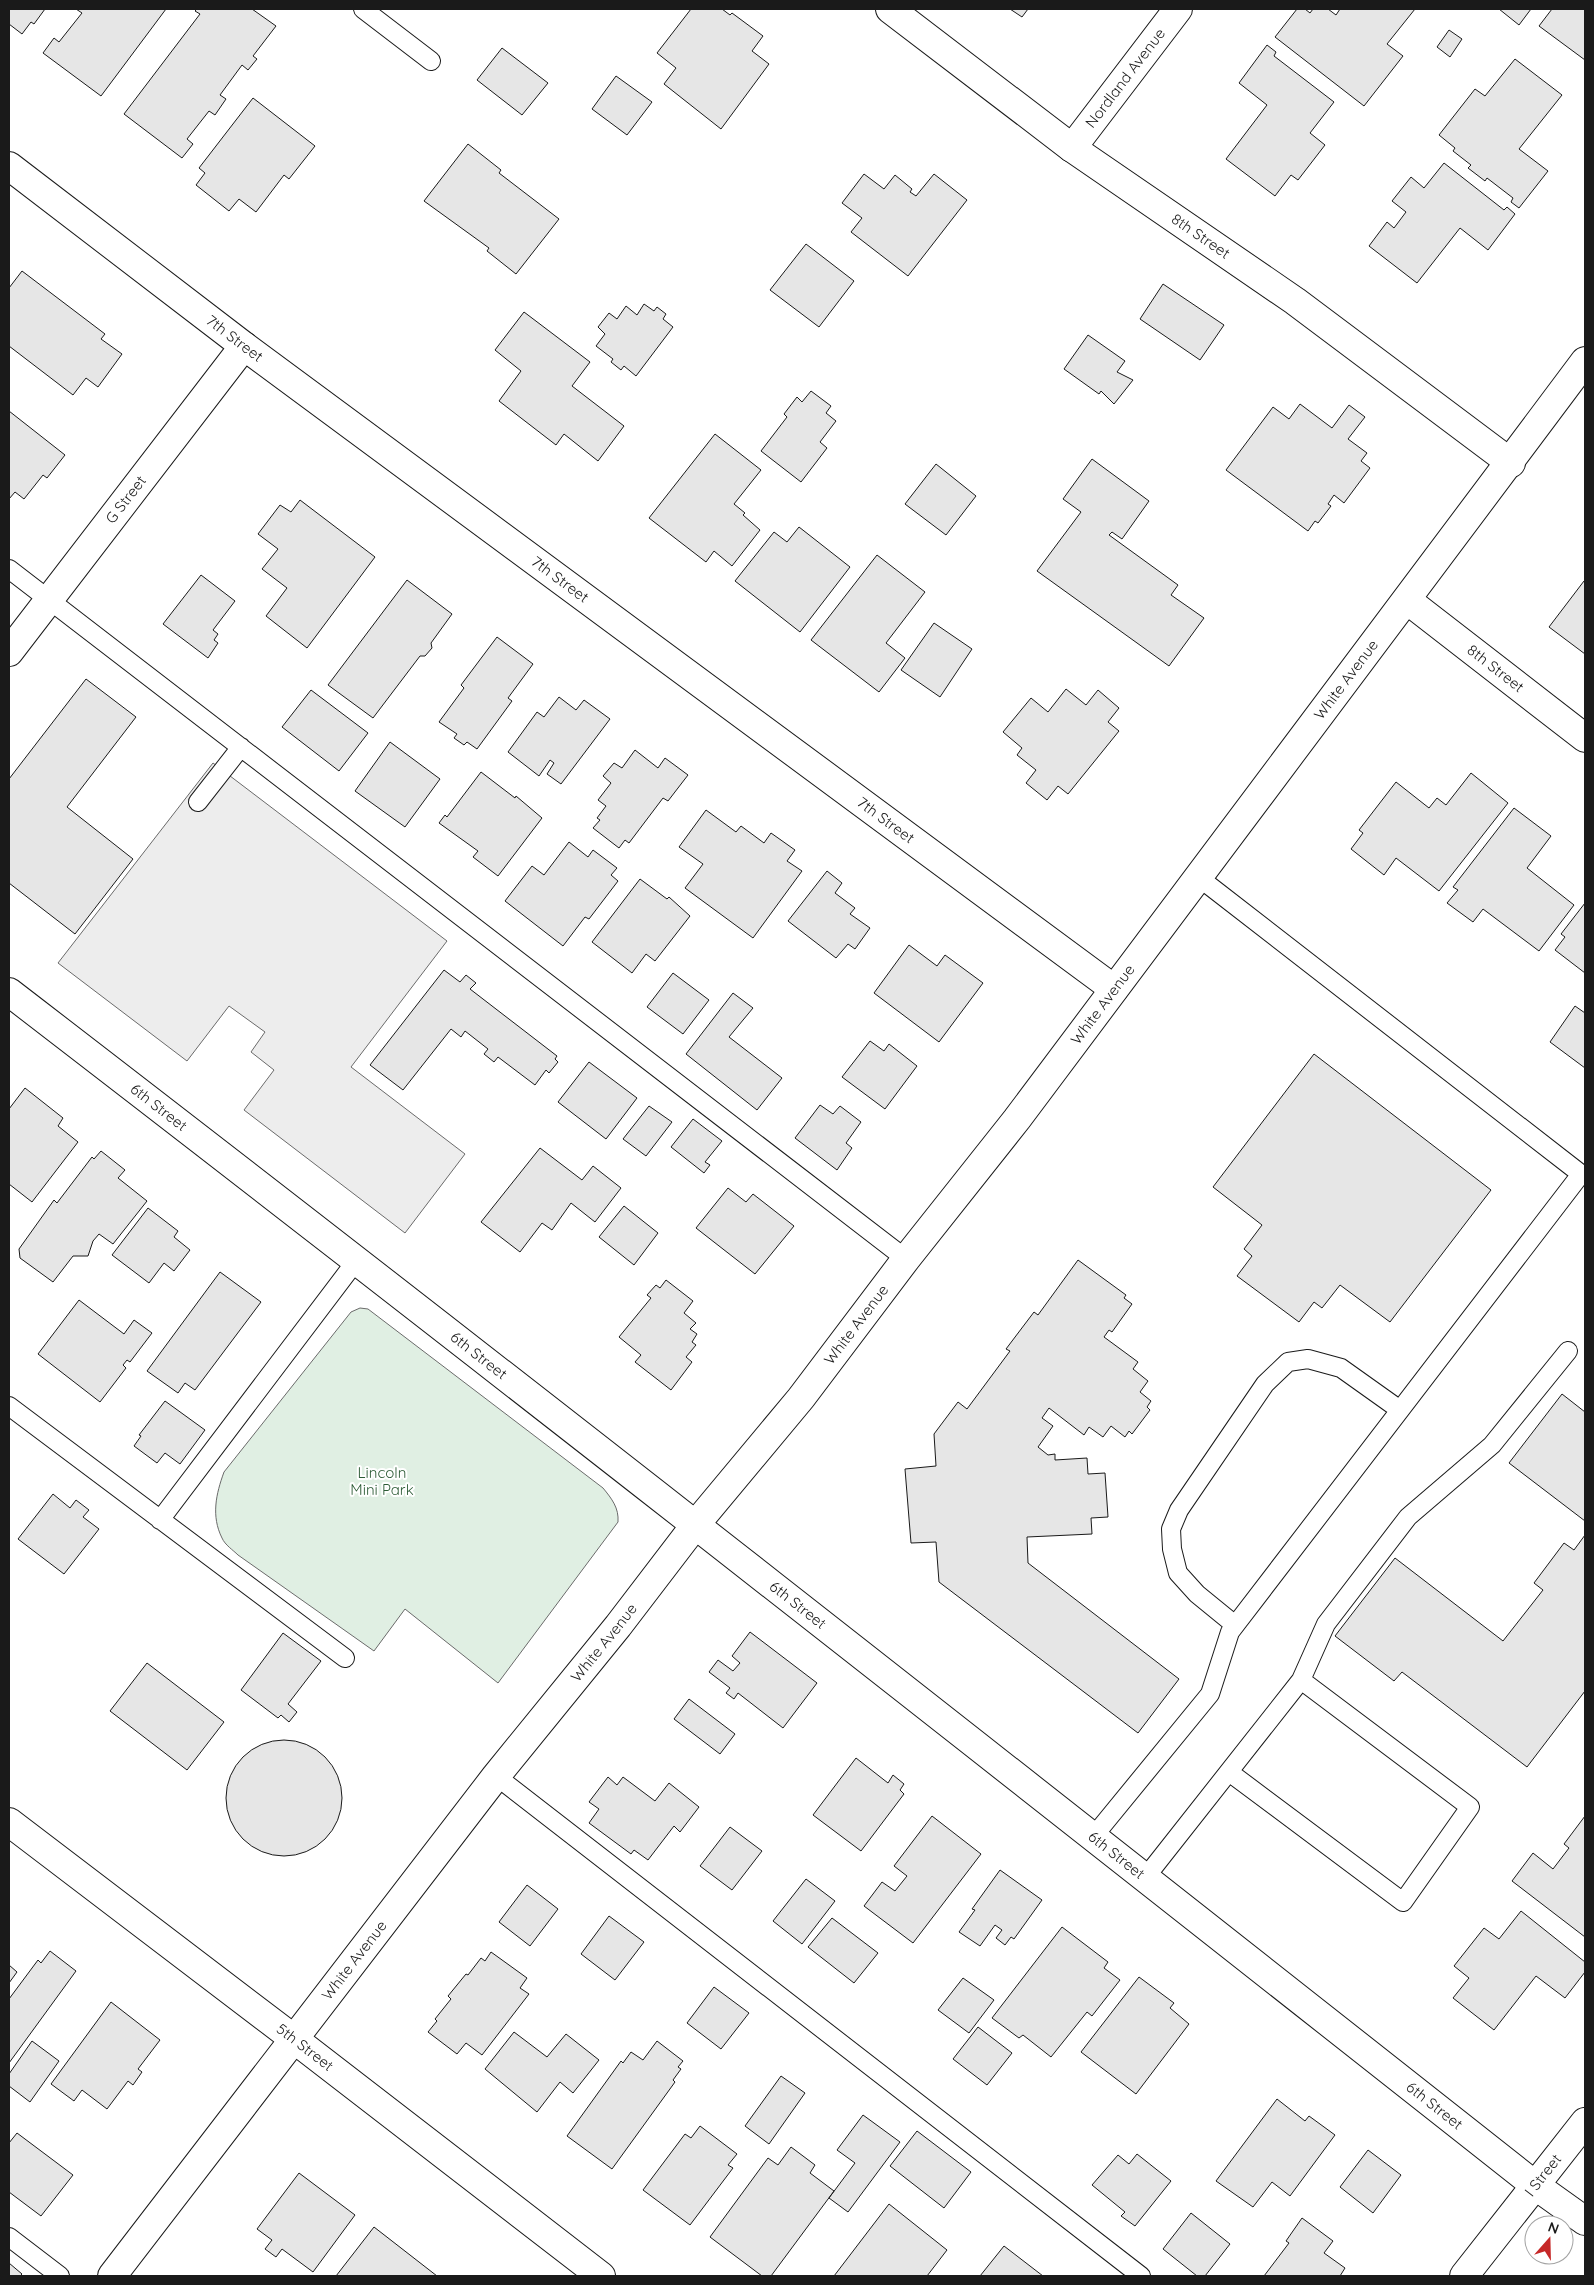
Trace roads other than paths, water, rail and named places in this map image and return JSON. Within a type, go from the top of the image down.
[{"type":"street","name":"8th Street","points":[[890,9],[1072,148],[1295,301],[1511,463]]},
{"type":"street","name":"Nordland Avenue","points":[[1072,148],[1178,9]]},
{"type":"street","name":"7th Street","points":[[9,166],[244,346],[1114,989]]},
{"type":"street","name":"G Street","points":[[9,652],[244,346]]},
{"type":"street","name":"White Avenue","points":[[112,2276],[496,1776],[618,1626],[696,1524],[801,1398],[906,1259],[1017,1119],[1197,876],[1511,463],[1585,361]]},
{"type":"street","name":"8th Street","points":[[1407,600],[1585,738]]},
{"type":"street","name":"6th Street","points":[[9,992],[123,1078],[696,1524],[1536,2186],[1585,2221]]},
{"type":"street","name":"5th Street","points":[[9,1822],[294,2038],[601,2276]]},
{"type":"street","name":"I Street","points":[[1464,2276],[1585,2122]]},
{"type":"lane","points":[[363,9],[431,61]]},
{"type":"lane","points":[[9,569],[906,1259]]},
{"type":"lane","points":[[198,802],[241,747]]},
{"type":"lane","points":[[1094,1837],[1210,1694],[1230,1632],[1235,1625],[1581,1174],[1197,876]]},
{"type":"lane","points":[[160,1520],[356,1261]]},
{"type":"lane","points":[[1146,1878],[1301,1680],[1326,1624],[1408,1516],[1492,1445],[1568,1351]]},
{"type":"lane","points":[[1235,1625],[1197,1594],[1178,1573],[1172,1549],[1171,1529],[1178,1510],[1265,1384],[1288,1362],[1308,1359],[1341,1368],[1400,1410]]},
{"type":"lane","points":[[9,1406],[345,1658]]},
{"type":"lane","points":[[1229,1772],[1403,1902],[1470,1807],[1301,1680]]},
{"type":"lane","points":[[496,1776],[1141,2276]]},
{"type":"lane","points":[[9,2237],[60,2276]]},
{"type":"park label","name":"Lincoln Mini Park","points":[[382,1482]]}]
